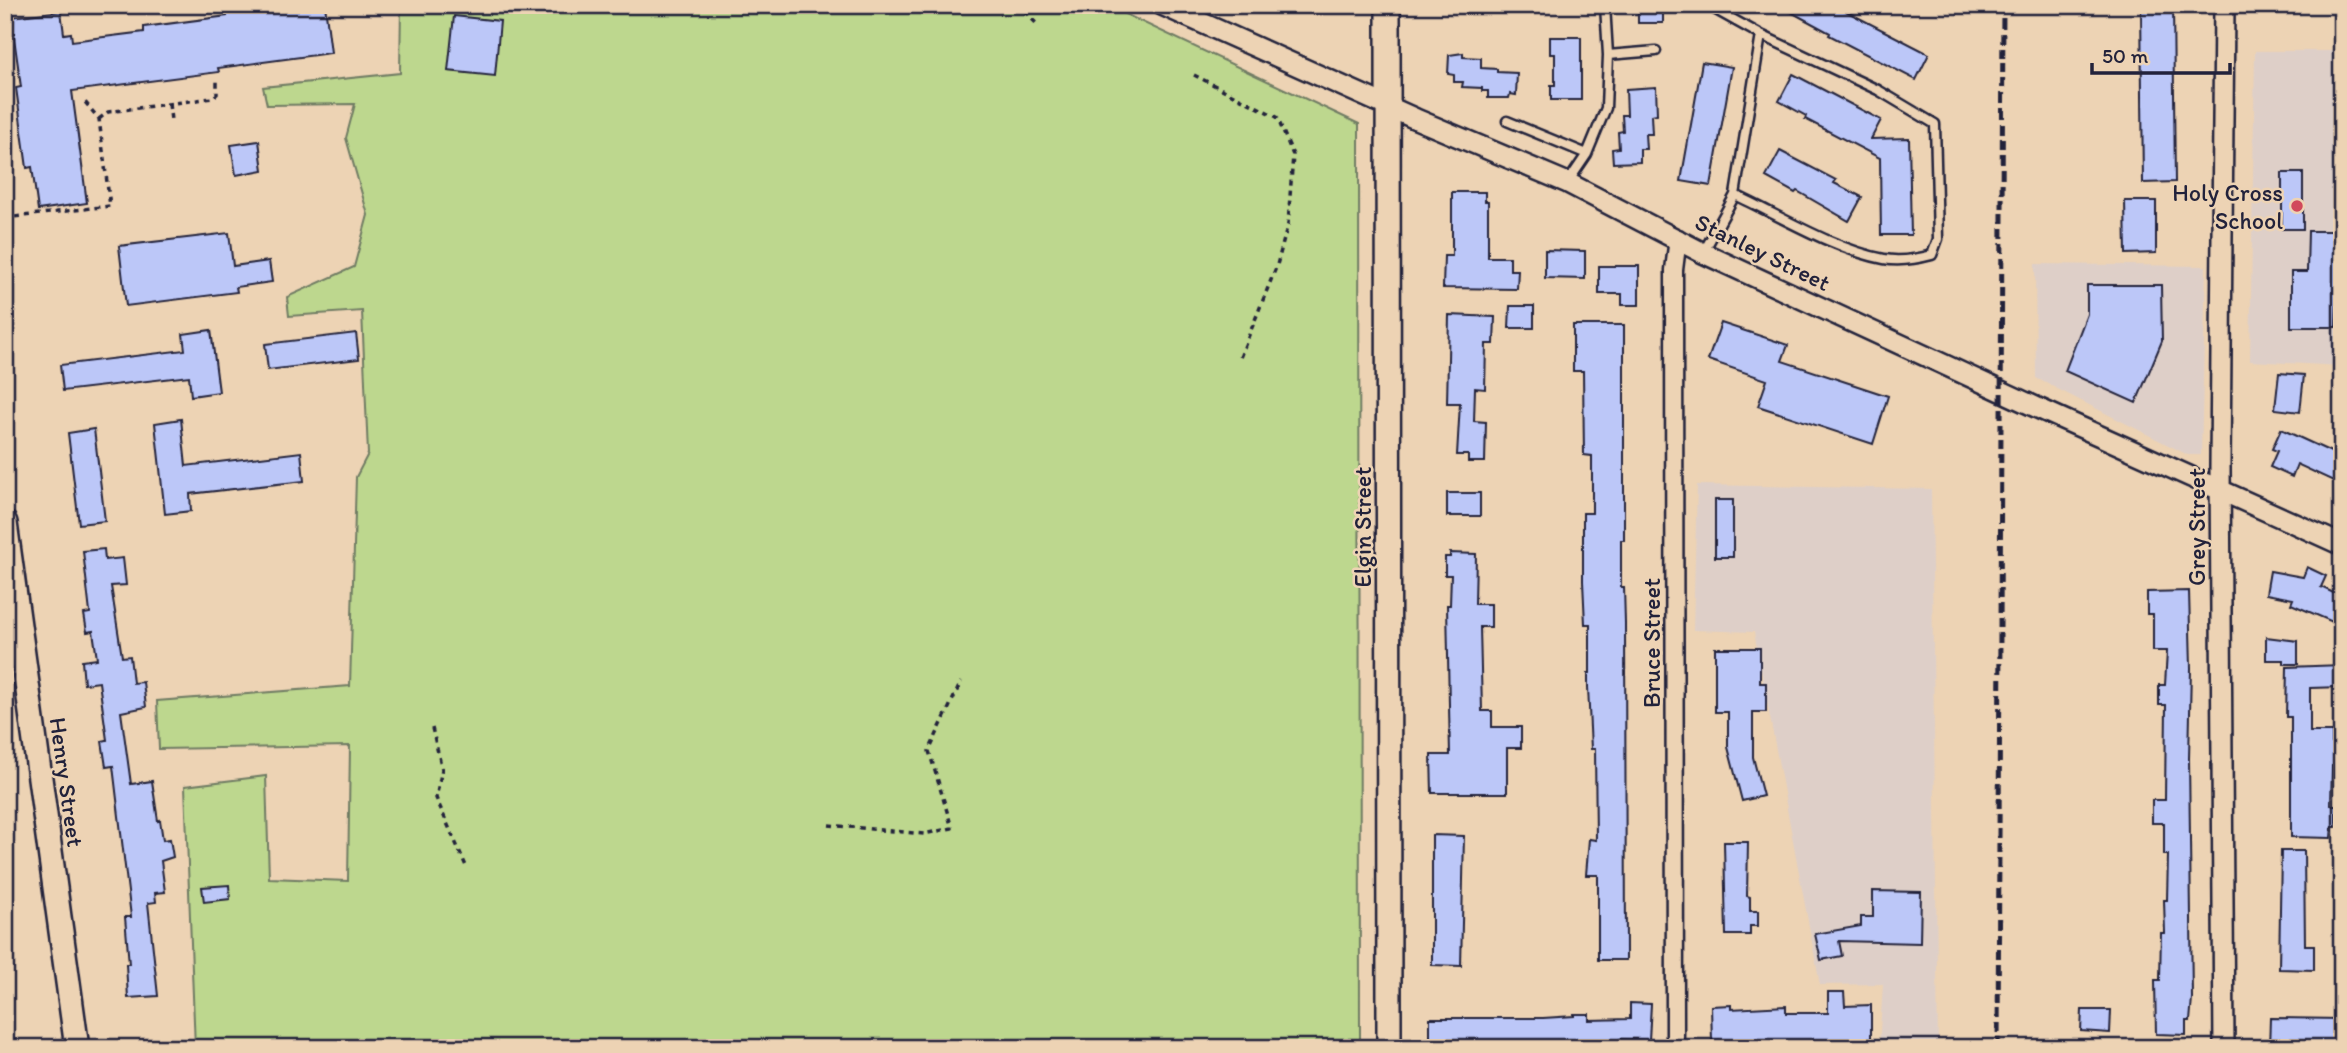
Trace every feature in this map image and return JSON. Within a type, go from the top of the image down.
[{"type":"main road","name":"Elgin Street","points":[[1388,5],[1389,1048]]},
{"type":"main road","name":"Henry Street","points":[[5,523],[77,1048]]},
{"type":"street","name":"Stanley Street","points":[[1162,5],[1568,183],[1703,253],[2342,545]]},
{"type":"street","name":"Grey Street","points":[[2224,5],[2221,491],[2224,1048]]},
{"type":"street","name":"Bruce Street","points":[[1675,1048],[1674,270],[1678,238]]},
{"type":"lane","points":[[1568,183],[1587,154],[1606,108],[1608,55],[1605,5]]},
{"type":"lane","points":[[1707,5],[1761,35],[1878,90],[1935,124],[1938,239],[1933,255],[1915,259],[1886,259],[1845,247],[1735,195]]},
{"type":"lane","points":[[1703,253],[1735,195],[1761,35]]},
{"type":"lane","points":[[1608,55],[1656,51]]},
{"type":"lane","points":[[1507,121],[1587,154]]},
{"type":"path","points":[[205,5],[206,14]]},
{"type":"path","points":[[1018,5],[1037,24]]},
{"type":"path","points":[[1194,75],[1277,117],[1293,155],[1288,224],[1280,255],[1239,360]]},
{"type":"path","points":[[99,119],[107,112],[212,98],[217,94],[217,81]]},
{"type":"path","points":[[5,218],[110,206],[99,119],[85,102]]},
{"type":"path","points":[[169,104],[171,120]]},
{"type":"path","points":[[829,825],[924,834],[952,828],[929,751],[961,682]]},
{"type":"path","points":[[432,729],[442,769],[436,798],[466,866]]},
{"type":"shaded area","name":"Holy Cross School","points":[[2255,51],[2342,51],[2342,366],[2250,361]]},
{"type":"shaded area","points":[[2035,264],[2206,266],[2201,455],[2188,455],[2036,378]]},
{"type":"shaded area","points":[[1697,485],[1931,489],[1938,1048],[1879,1048],[1883,984],[1820,985],[1754,632],[1693,630]]},
{"type":"green space","points":[[401,5],[1106,5],[1359,124],[1360,1048],[195,1048],[185,786],[266,776],[269,878],[348,881],[350,746],[159,749],[157,701],[350,686],[356,477],[368,454],[362,311],[289,316],[287,297],[354,267],[368,215],[346,138],[355,104],[267,105],[263,87],[400,73]]},
{"type":"building","points":[[275,5],[325,5],[331,53],[218,68],[219,72],[72,91],[87,203],[38,210],[32,167],[27,168],[16,88],[21,87],[11,17],[61,11],[64,34],[71,33],[72,41],[144,32],[144,27],[227,16],[227,12]]},
{"type":"building","points":[[1638,5],[1663,5],[1663,23],[1638,23]]},
{"type":"building","points":[[1778,5],[1834,5],[1929,54],[1916,80]]},
{"type":"building","points":[[2141,5],[2173,5],[2175,182],[2143,183]]},
{"type":"building","points":[[454,16],[500,21],[495,76],[448,71]]},
{"type":"building","points":[[1550,37],[1581,37],[1581,100],[1551,100],[1551,85],[1555,85],[1555,54],[1550,54]]},
{"type":"building","points":[[1463,53],[1463,57],[1481,58],[1481,68],[1517,73],[1516,95],[1510,94],[1509,98],[1488,98],[1488,91],[1482,91],[1482,88],[1462,87],[1463,82],[1454,82],[1454,75],[1448,74],[1449,55]]},
{"type":"building","points":[[1702,62],[1732,67],[1711,186],[1681,181]]},
{"type":"building","points":[[1793,74],[1881,120],[1871,139],[1909,138],[1911,235],[1881,235],[1880,158],[1805,119],[1806,116],[1779,101]]},
{"type":"building","points":[[1656,87],[1657,114],[1651,115],[1652,134],[1645,134],[1646,149],[1640,149],[1640,162],[1613,163],[1612,149],[1619,148],[1618,132],[1623,131],[1622,115],[1627,115],[1626,89]]},
{"type":"building","points":[[259,141],[263,170],[236,175],[231,145]]},
{"type":"building","points":[[1780,151],[1836,180],[1834,183],[1862,197],[1849,221],[1797,191],[1795,193],[1766,177]]},
{"type":"building","points":[[2282,173],[2303,173],[2303,229],[2282,229]]},
{"type":"building","points":[[1452,192],[1485,192],[1485,201],[1488,201],[1488,257],[1510,257],[1510,270],[1518,270],[1517,289],[1443,288],[1444,256],[1452,256]]},
{"type":"building","points":[[2125,201],[2156,201],[2156,253],[2126,254]]},
{"type":"building","points":[[2308,231],[2342,231],[2342,294],[2337,294],[2336,327],[2291,327],[2291,272],[2307,272]]},
{"type":"building","points":[[229,233],[233,266],[269,261],[272,282],[236,287],[237,292],[126,306],[119,246]]},
{"type":"building","points":[[1545,250],[1585,251],[1585,279],[1545,278]]},
{"type":"building","points":[[1599,266],[1639,266],[1639,305],[1622,305],[1622,294],[1599,294]]},
{"type":"building","points":[[2087,285],[2161,285],[2162,341],[2136,403],[2065,371],[2087,314]]},
{"type":"building","points":[[1510,306],[1534,306],[1534,328],[1509,328]]},
{"type":"building","points":[[1449,315],[1495,317],[1494,344],[1486,344],[1485,389],[1475,388],[1474,421],[1486,422],[1485,462],[1468,462],[1468,455],[1457,455],[1460,403],[1447,403]]},
{"type":"building","points":[[1721,323],[1788,345],[1782,361],[1888,396],[1873,444],[1758,406],[1767,380],[1708,360]]},
{"type":"building","points":[[1573,325],[1624,325],[1624,540],[1621,540],[1621,587],[1624,587],[1625,623],[1626,960],[1598,960],[1598,875],[1586,875],[1589,839],[1596,840],[1595,749],[1591,749],[1588,687],[1590,624],[1585,624],[1583,581],[1583,513],[1592,513],[1592,456],[1584,455],[1583,371],[1573,371]]},
{"type":"building","points":[[211,330],[219,392],[191,396],[189,376],[63,391],[60,365],[185,350],[183,334]]},
{"type":"building","points":[[356,333],[359,359],[268,370],[265,344]]},
{"type":"building","points":[[2279,373],[2304,375],[2300,412],[2275,409]]},
{"type":"building","points":[[181,419],[186,466],[301,452],[304,481],[190,494],[191,511],[165,514],[155,423]]},
{"type":"building","points":[[94,429],[105,521],[79,524],[68,433]]},
{"type":"building","points":[[2281,429],[2342,457],[2342,485],[2297,464],[2292,477],[2270,467],[2277,451],[2272,449]]},
{"type":"building","points":[[1447,493],[1480,493],[1480,516],[1447,516]]},
{"type":"building","points":[[1715,500],[1733,500],[1733,557],[1715,557]]},
{"type":"building","points":[[104,549],[105,560],[123,558],[126,585],[111,586],[122,657],[130,656],[133,683],[143,682],[146,707],[121,712],[131,784],[152,781],[163,840],[170,839],[173,857],[161,861],[165,892],[155,893],[156,902],[148,903],[158,996],[128,998],[126,964],[129,964],[125,917],[131,917],[113,766],[106,767],[102,741],[107,740],[99,682],[84,684],[82,661],[97,659],[93,631],[87,632],[84,614],[90,613],[83,551]]},
{"type":"building","points":[[1450,553],[1476,554],[1475,604],[1491,604],[1491,627],[1480,627],[1482,711],[1492,711],[1492,727],[1521,727],[1521,748],[1507,748],[1507,793],[1432,793],[1431,755],[1450,755],[1447,605],[1450,605],[1451,575],[1445,575],[1445,557],[1450,557]]},
{"type":"building","points":[[2307,567],[2326,576],[2321,587],[2342,597],[2342,626],[2291,604],[2293,599],[2266,594],[2270,571],[2303,577]]},
{"type":"building","points":[[2189,591],[2192,998],[2190,1021],[2186,1021],[2186,1035],[2156,1034],[2155,980],[2160,980],[2161,933],[2165,933],[2164,900],[2167,900],[2168,855],[2164,855],[2164,823],[2152,823],[2152,800],[2165,800],[2166,705],[2159,705],[2159,685],[2165,685],[2167,651],[2153,651],[2153,614],[2147,614],[2147,592]]},
{"type":"building","points":[[2266,637],[2298,641],[2298,664],[2284,664],[2284,660],[2266,660]]},
{"type":"building","points":[[1715,648],[1760,648],[1760,683],[1766,683],[1766,712],[1753,712],[1753,757],[1763,796],[1742,801],[1728,747],[1728,712],[1715,712]]},
{"type":"building","points":[[2342,665],[2342,687],[2310,688],[2310,732],[2332,732],[2332,743],[2335,743],[2336,766],[2332,766],[2331,805],[2336,805],[2336,827],[2332,827],[2331,838],[2291,837],[2291,717],[2286,717],[2287,667]]},
{"type":"building","points":[[1432,835],[1464,836],[1461,966],[1432,965]]},
{"type":"building","points":[[1724,842],[1748,842],[1747,896],[1750,897],[1750,911],[1758,911],[1758,926],[1750,926],[1750,935],[1726,935]]},
{"type":"building","points":[[2281,851],[2304,851],[2305,945],[2314,945],[2314,970],[2279,969]]},
{"type":"building","points":[[229,885],[230,899],[204,902],[202,887]]},
{"type":"building","points":[[1873,891],[1921,892],[1920,943],[1839,941],[1842,956],[1821,960],[1815,934],[1861,926],[1861,917],[1873,917]]},
{"type":"building","points":[[1828,992],[1844,992],[1845,1006],[1871,1005],[1871,1042],[1719,1045],[1719,1040],[1712,1041],[1711,1006],[1731,1005],[1731,1009],[1786,1006],[1786,1013],[1828,1013]]},
{"type":"building","points":[[1630,1003],[1651,1004],[1649,1040],[1620,1039],[1620,1048],[1430,1048],[1430,1018],[1543,1018],[1589,1014],[1589,1020],[1630,1019]]},
{"type":"building","points":[[2082,1010],[2111,1010],[2110,1033],[2081,1031]]},
{"type":"building","points":[[2270,1018],[2342,1019],[2342,1048],[2269,1048]]},
{"type":"railway","points":[[1998,1048],[2003,5]]},
{"type":"place","name":"Holy Cross School","points":[[2297,206]]}]
